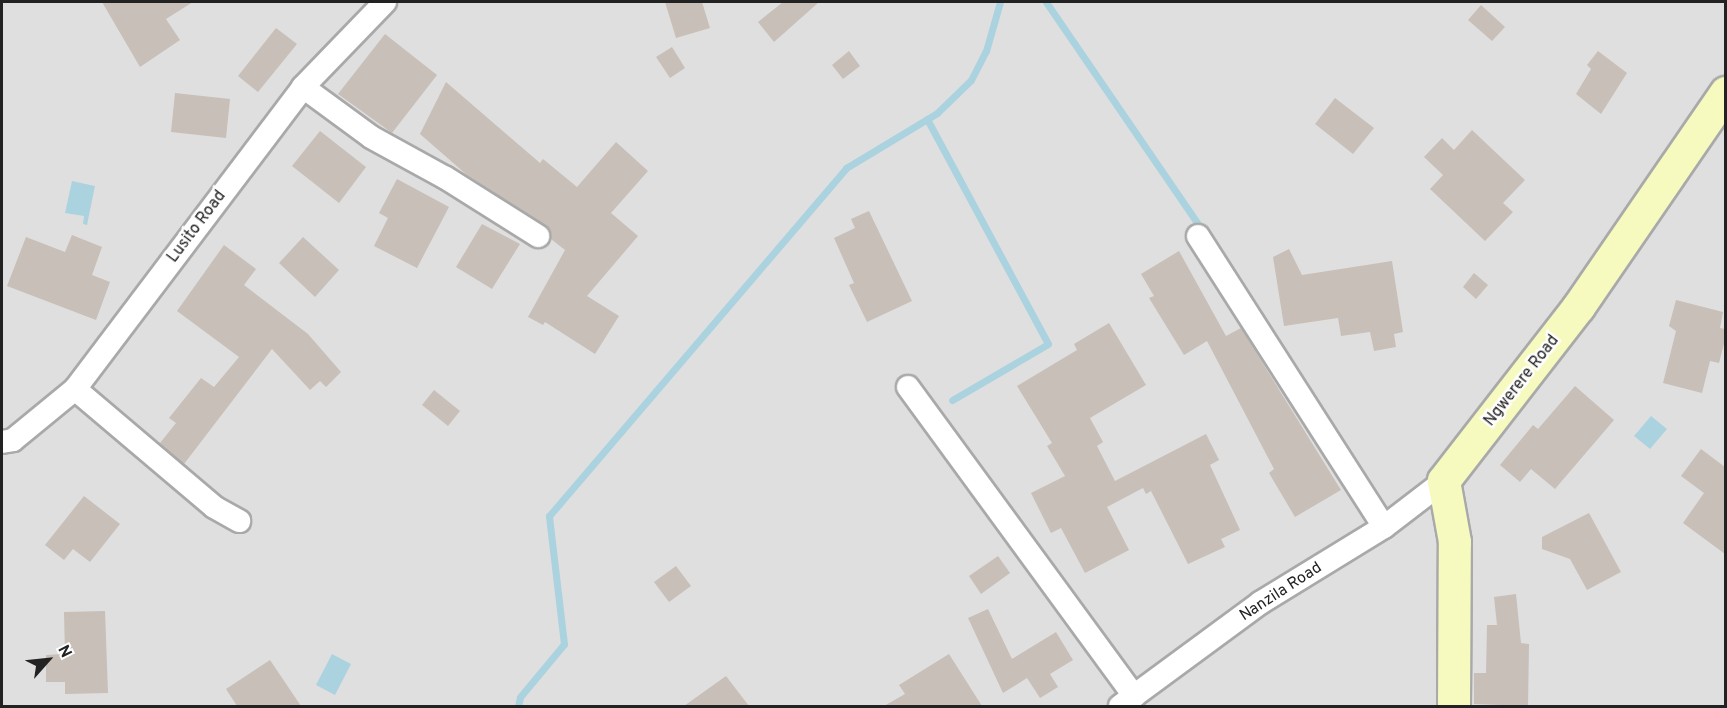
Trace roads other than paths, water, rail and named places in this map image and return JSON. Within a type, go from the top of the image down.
[{"type":"street","name":"Lusito Road","points":[[2,441],[13,440],[75,389],[303,87],[385,2]]},
{"type":"street","points":[[303,87],[371,137],[446,178],[538,236]]},
{"type":"street","name":"Ngwerere Road","points":[[1444,481],[1579,307],[1725,93]]},
{"type":"street","points":[[1198,237],[1384,527]]},
{"type":"street","points":[[909,387],[1127,701]]},
{"type":"street","points":[[75,389],[214,507],[239,521]]},
{"type":"street","points":[[1444,481],[1455,542],[1454,706]]},
{"type":"street","name":"Nanzila Road","points":[[1127,701],[1260,603],[1384,527],[1444,481]]},
{"type":"water","points":[[72,181],[95,186],[87,225],[83,224],[84,216],[65,213]]},
{"type":"water","points":[[1651,416],[1667,429],[1650,449],[1634,436]]},
{"type":"water","points":[[332,654],[351,664],[335,695],[316,685]]},
{"type":"waterway","points":[[518,706],[520,697],[564,644],[549,516],[846,168],[937,113],[971,80],[986,51],[1000,2]]},
{"type":"waterway","points":[[1046,2],[1202,230]]},
{"type":"waterway","points":[[927,119],[1048,344],[952,400]]}]
